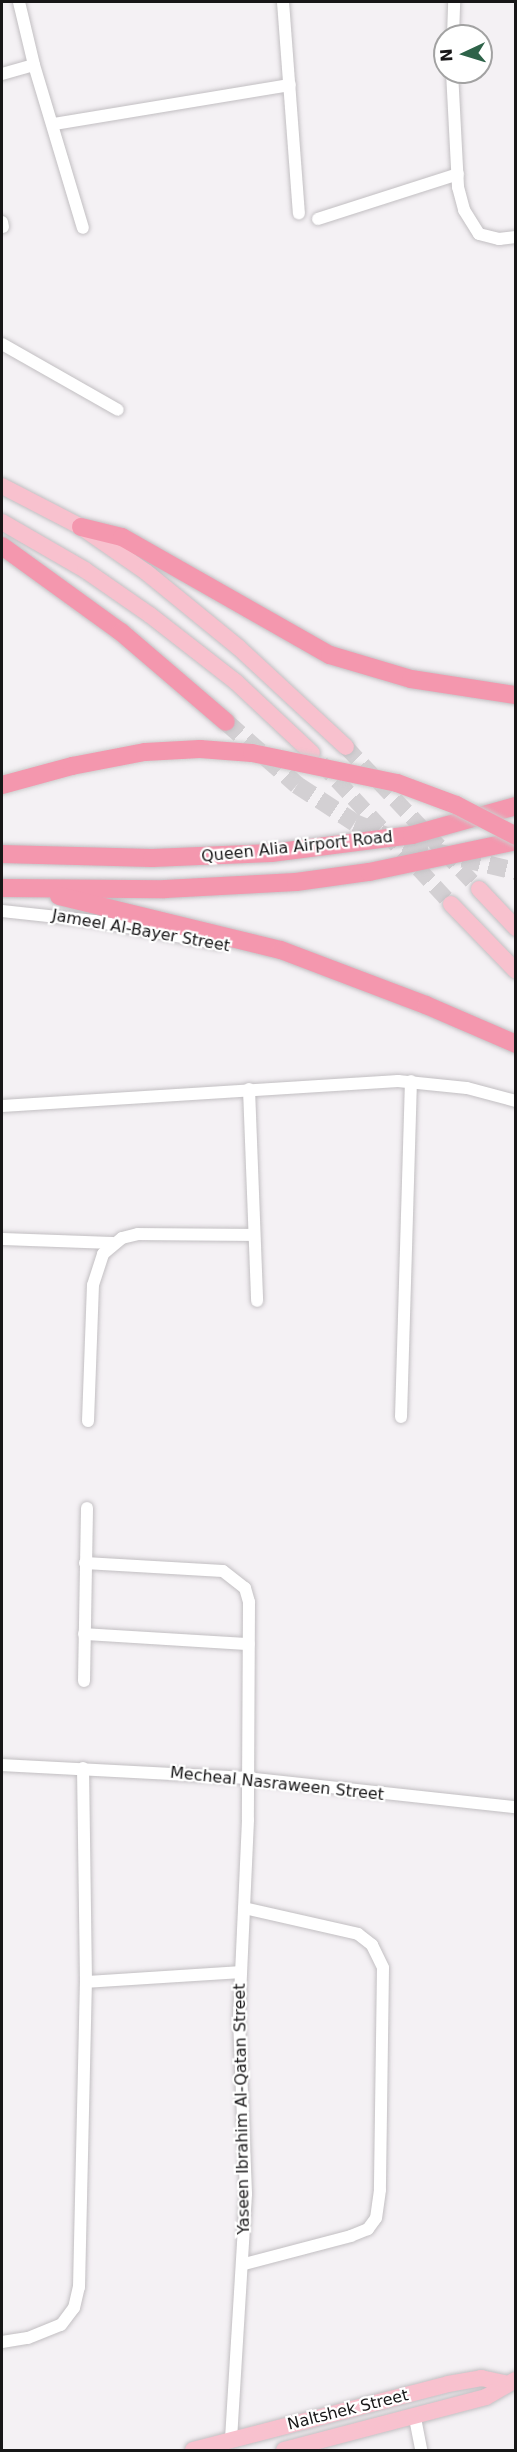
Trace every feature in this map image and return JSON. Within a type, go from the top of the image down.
[{"type":"highway","points":[[81,527],[122,537],[330,655],[411,679],[516,695]]},
{"type":"highway","points":[[2,546],[121,632],[226,722]]},
{"type":"highway","points":[[2,784],[145,753],[200,749],[252,753],[397,783],[456,805],[516,836]]},
{"type":"highway","name":"Queen Alia Airport Road","points":[[2,854],[152,858],[271,853],[412,835],[516,806]]},
{"type":"highway","name":"Queen Alia Airport Road","points":[[2,888],[165,889],[296,882],[369,872],[516,841]]},
{"type":"highway","points":[[27,888],[281,950],[426,1005],[516,1044]]},
{"type":"main road","points":[[2,486],[81,527],[146,572],[238,647],[346,747]]},
{"type":"main road","points":[[2,522],[85,570],[150,615],[236,682],[312,753]]},
{"type":"main road","points":[[479,889],[516,928]]},
{"type":"main road","points":[[452,904],[516,971]]},
{"type":"main road","name":"Naltshek Street","points":[[193,2451],[231,2439],[448,2384],[481,2378],[510,2381]]},
{"type":"main road","name":"Naltshek Street","points":[[284,2451],[415,2418],[486,2397],[510,2381]]},
{"type":"street","points":[[19,2],[34,65],[54,124],[83,228]]},
{"type":"street","points":[[283,2],[299,213]]},
{"type":"street","points":[[453,24],[454,2]]},
{"type":"street","points":[[2,74],[34,65]]},
{"type":"street","points":[[453,84],[458,174],[464,210],[473,230],[488,238],[516,237]]},
{"type":"street","points":[[54,124],[290,85]]},
{"type":"street","points":[[318,219],[458,174]]},
{"type":"street","points":[[2,344],[118,410]]},
{"type":"street","name":"Jameel Al-Bayer Street","points":[[2,911],[139,928],[256,952],[281,950]]},
{"type":"street","points":[[401,1417],[411,1082]]},
{"type":"street","points":[[2,1106],[249,1089],[411,1082],[484,1091],[516,1101]]},
{"type":"street","points":[[249,1089],[257,1301]]},
{"type":"street","points":[[2,1239],[113,1243],[138,1234],[254,1235]]},
{"type":"street","points":[[88,1421],[94,1276],[103,1254],[113,1243]]},
{"type":"street","points":[[84,1681],[87,1509]]},
{"type":"street","name":"Yaseen Ibrahim Al-Qatan Street","points":[[85,1563],[223,1571],[234,1575],[245,1588],[249,1602],[244,1908],[240,1972],[246,2194],[244,2264],[233,2351],[231,2439]]},
{"type":"street","points":[[84,1634],[249,1644]]},
{"type":"street","name":"Mecheal Nasraween Street","points":[[2,1766],[83,1768],[247,1778],[516,1807]]},
{"type":"street","points":[[2,2342],[47,2332],[69,2318],[74,2308],[81,2245],[86,1982],[83,1768]]},
{"type":"street","points":[[244,1908],[358,1934],[372,1945],[382,1968],[381,2190],[376,2218],[368,2229],[351,2236],[244,2264]]},
{"type":"street","points":[[86,1982],[240,1972]]},
{"type":"street","points":[[415,2418],[421,2451]]},
{"type":"tunnel","points":[[226,722],[297,785],[355,823],[410,846],[516,871]]},
{"type":"tunnel","points":[[346,747],[479,889]]},
{"type":"tunnel","points":[[321,763],[451,904]]}]
